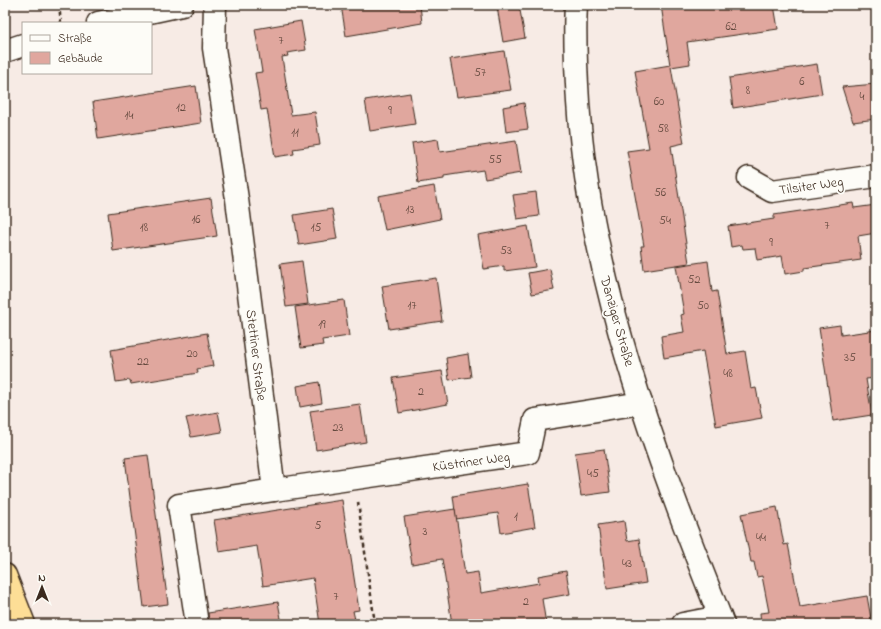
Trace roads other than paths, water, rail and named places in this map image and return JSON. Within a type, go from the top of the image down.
[{"type":"highway","points":[[5,575],[24,624]]},
{"type":"street","points":[[103,22],[182,5]]},
{"type":"street","name":"Stettiner Straße","points":[[215,5],[214,48],[237,199],[274,490]]},
{"type":"street","name":"Danziger Straße","points":[[576,5],[577,85],[580,127],[589,199],[598,250],[611,303],[641,403],[722,621]]},
{"type":"street","points":[[5,51],[22,45]]},
{"type":"street","name":"Tilsiter Weg","points":[[749,178],[772,190],[876,176]]},
{"type":"street","name":"Küstriner Weg","points":[[274,490],[528,452],[535,420],[641,403]]},
{"type":"street","points":[[197,624],[179,505],[274,490]]},
{"type":"street","points":[[684,624],[722,621]]}]
